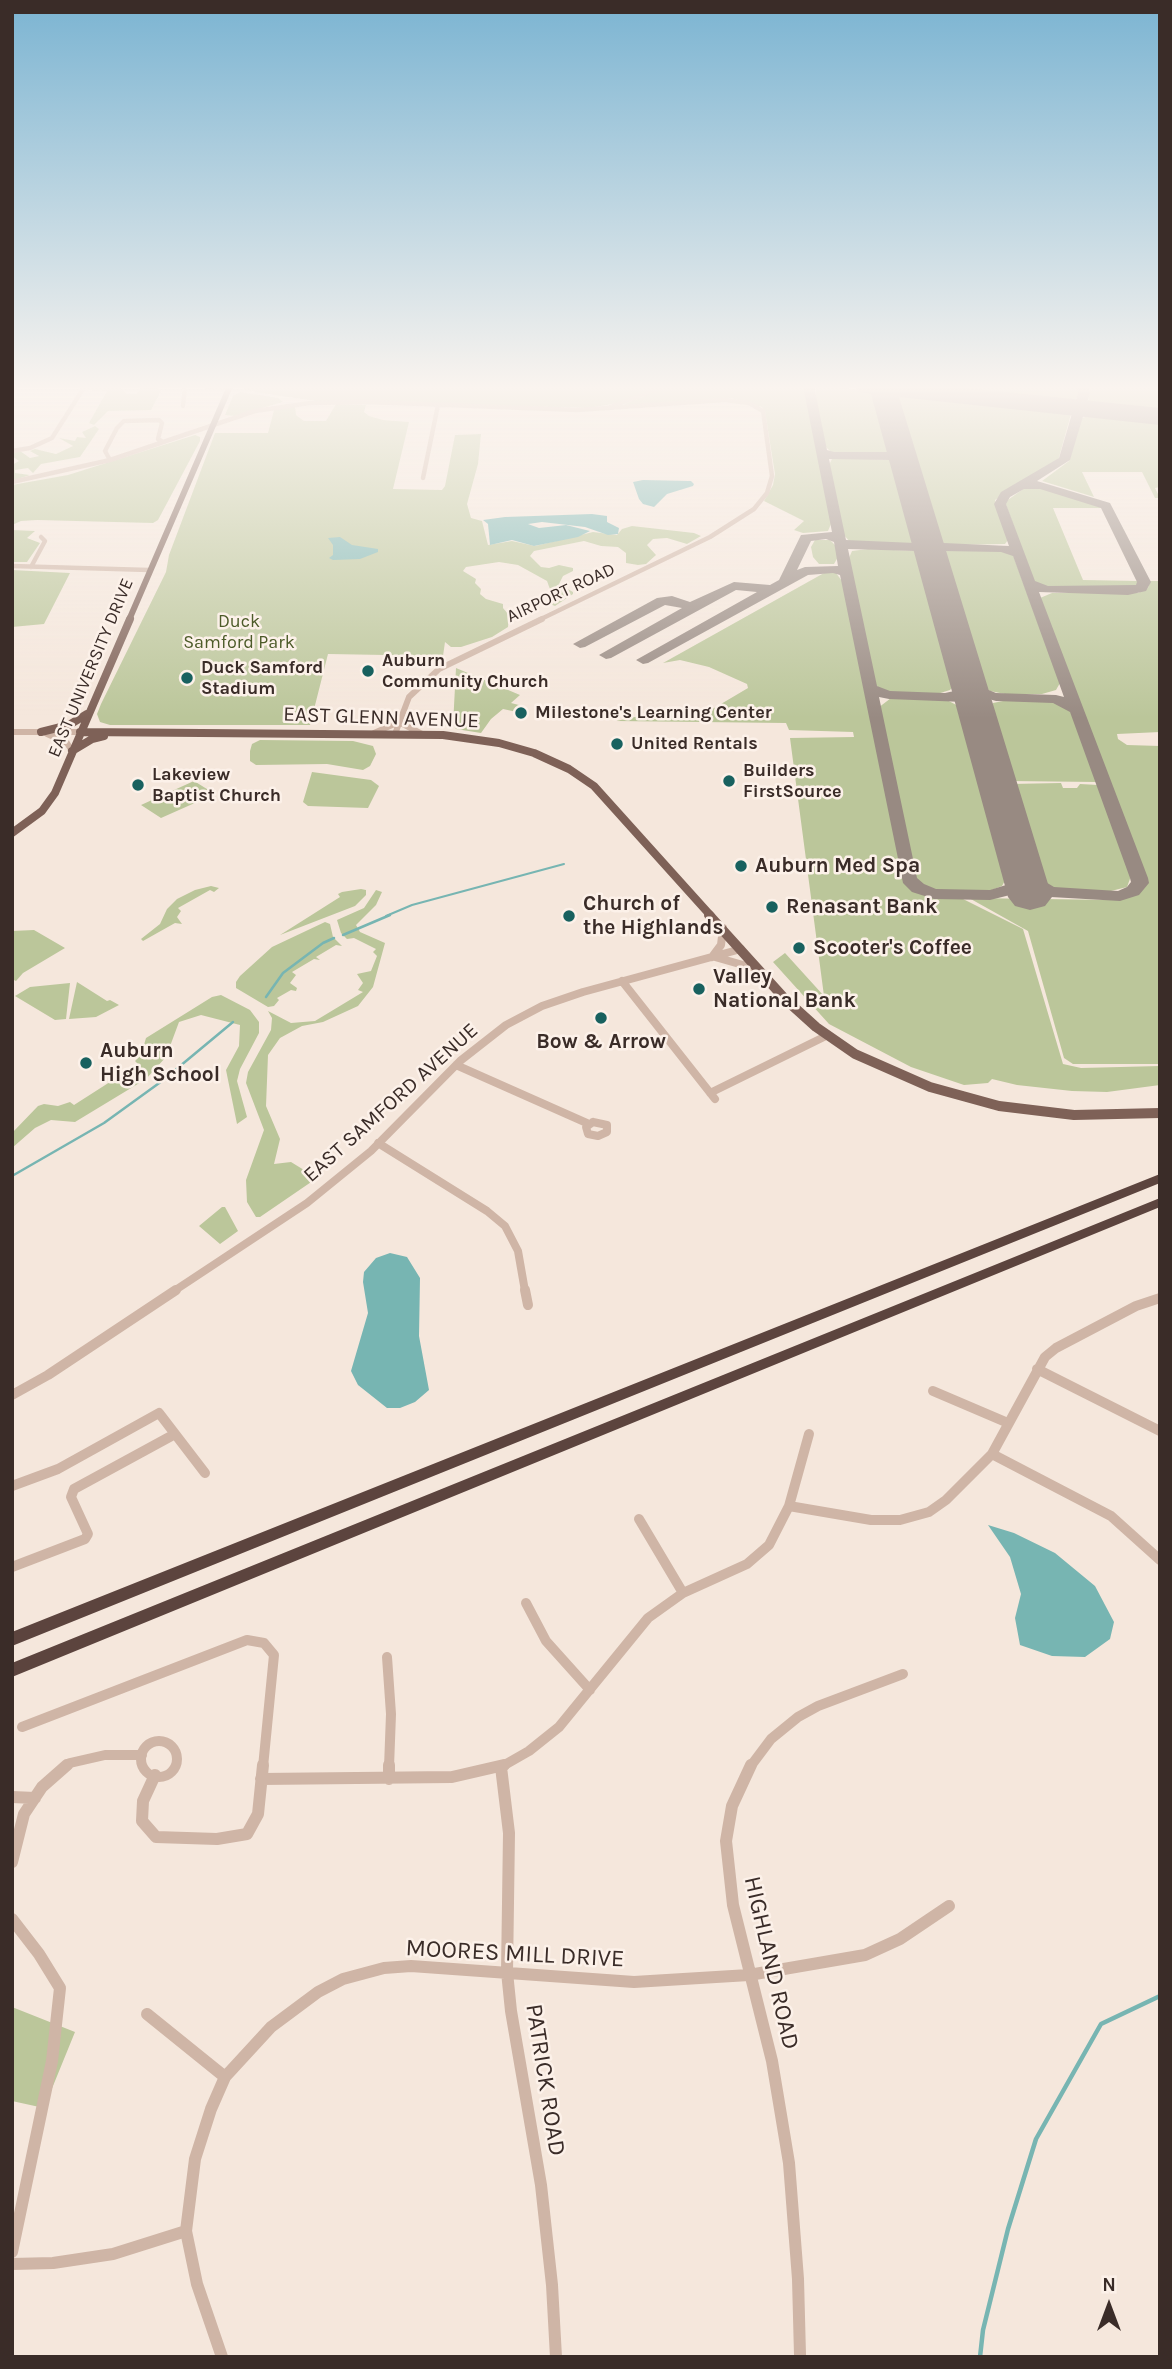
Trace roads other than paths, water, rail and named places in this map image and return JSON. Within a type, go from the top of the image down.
[{"type":"highway","points":[[12,1639],[1160,1178]]},
{"type":"highway","points":[[12,1670],[1160,1202]]},
{"type":"main road","name":"EAST UNIVERSITY DRIVE","points":[[12,833],[36,817],[48,804],[181,497]]},
{"type":"main road","points":[[41,732],[69,725],[89,713],[92,721],[118,733]]},
{"type":"main road","name":"EAST GLENN AVENUE","points":[[80,733],[425,734],[499,743],[534,753],[569,769],[604,796],[796,1009],[855,1054],[898,1075],[981,1102],[1074,1115],[1160,1113]]},
{"type":"main road","points":[[72,751],[92,739],[118,733]]},
{"type":"street","name":"AIRPORT ROAD","points":[[396,734],[398,722],[415,688],[439,669],[710,537],[747,515],[764,497]]},
{"type":"street","points":[[31,567],[46,541],[41,537]]},
{"type":"street","points":[[12,566],[149,570]]},
{"type":"street","points":[[372,734],[398,722],[425,734]]},
{"type":"street","name":"EAST GLENN AVENUE","points":[[12,732],[80,733]]},
{"type":"street","points":[[41,732],[67,743],[72,751]]},
{"type":"street","points":[[723,928],[721,945],[712,957],[761,971]]},
{"type":"street","name":"EAST SAMFORD AVENUE","points":[[12,1395],[48,1375],[287,1216],[334,1181],[378,1143],[456,1065],[489,1036],[513,1021],[561,999],[741,949]]},
{"type":"street","points":[[622,981],[712,1096],[828,1035]]},
{"type":"street","points":[[456,1065],[589,1124]]},
{"type":"street","points":[[378,1143],[487,1211],[505,1226],[518,1251],[528,1305]]},
{"type":"street","points":[[789,1506],[871,1520],[900,1520],[929,1512],[946,1500],[992,1454],[1037,1369],[1056,1348],[1136,1306],[1160,1298]]},
{"type":"street","points":[[1037,1369],[1160,1431]]},
{"type":"street","points":[[933,1391],[1008,1423]]},
{"type":"street","points":[[12,1486],[58,1469],[159,1413],[205,1473]]},
{"type":"street","points":[[12,1567],[85,1539],[88,1534],[71,1497],[74,1489],[175,1434]]},
{"type":"street","points":[[261,1779],[452,1777],[501,1767],[551,1735],[648,1618],[683,1593],[730,1574],[755,1558],[779,1530],[789,1506],[809,1434]]},
{"type":"street","points":[[992,1454],[1111,1517],[1139,1538],[1160,1560]]},
{"type":"street","points":[[639,1520],[683,1593]]},
{"type":"street","points":[[526,1602],[546,1641],[590,1690]]},
{"type":"street","points":[[22,1727],[247,1640],[264,1643],[274,1655],[258,1814],[247,1833],[217,1839],[156,1837],[142,1821],[144,1801],[155,1775]]},
{"type":"street","points":[[387,1657],[391,1714],[389,1779]]},
{"type":"street","name":"HIGHLAND ROAD","points":[[800,2355],[799,2279],[789,2163],[772,2061],[733,1905],[726,1841],[732,1806],[740,1784],[771,1739],[798,1717],[829,1702],[903,1674]]},
{"type":"street","points":[[158,1742],[168,1743],[176,1748],[178,1757],[174,1766],[166,1773],[155,1775],[143,1769],[142,1755],[148,1747],[158,1742]]},
{"type":"street","points":[[12,1862],[24,1814],[43,1787],[70,1763],[105,1755],[142,1755]]},
{"type":"street","name":"PATRICK ROAD","points":[[501,1767],[509,1833],[508,1972],[511,2011],[541,2185],[552,2285],[556,2357]]},
{"type":"street","points":[[12,1797],[35,1798]]},
{"type":"street","name":"MOORES MILL DRIVE","points":[[222,2357],[197,2284],[186,2231],[195,2159],[211,2109],[225,2077],[271,2027],[318,1992],[344,1979],[384,1968],[411,1966],[634,1982],[749,1975],[864,1955],[900,1939],[948,1906]]},
{"type":"street","points":[[12,1919],[39,1954],[60,1989],[52,2061],[12,2252]]},
{"type":"street","points":[[147,2014],[225,2077]]},
{"type":"street","points":[[12,2264],[53,2263],[113,2254],[186,2231]]},
{"type":"water","points":[[638,497],[664,497],[654,507],[643,504]]},
{"type":"water","points":[[592,514],[607,516],[607,522],[619,528],[618,534],[608,535],[585,527],[542,522],[528,524],[539,528],[566,525],[590,531],[578,537],[534,546],[512,540],[490,545],[488,524],[483,520],[505,517]]},
{"type":"water","points":[[340,537],[352,545],[378,549],[378,552],[360,559],[333,560],[329,558],[333,555],[333,545],[328,538]]},
{"type":"water","points":[[390,1253],[407,1257],[420,1278],[419,1336],[429,1390],[415,1402],[400,1408],[387,1408],[358,1385],[351,1371],[368,1313],[364,1272],[376,1258]]},
{"type":"water","points":[[988,1525],[1014,1533],[1055,1553],[1095,1586],[1114,1622],[1110,1639],[1085,1657],[1052,1656],[1020,1645],[1015,1618],[1021,1594],[1010,1557]]},
{"type":"waterway","points":[[386,916],[412,905],[564,864]]},
{"type":"waterway","points":[[343,935],[390,915]]},
{"type":"waterway","points":[[266,997],[283,973],[323,943],[334,938]]},
{"type":"waterway","points":[[12,1176],[104,1123],[162,1081],[233,1022]]},
{"type":"waterway","points":[[980,2357],[983,2330],[1008,2229],[1036,2139],[1101,2024],[1160,1996]]},
{"type":"place","name":"Auburn Community Church","points":[[368,671]]},
{"type":"place","name":"Duck Samford Stadium","points":[[187,678]]},
{"type":"place","name":"Milestone's Learning Center","points":[[521,713]]},
{"type":"place","name":"United Rentals","points":[[617,744]]},
{"type":"place","name":"Builders FirstSource","points":[[729,781]]},
{"type":"place","name":"Lakeview Baptist Church","points":[[138,785]]},
{"type":"place","name":"Auburn Med Spa","points":[[741,866]]},
{"type":"place","name":"Renasant Bank","points":[[772,907]]},
{"type":"place","name":"Church of the Highlands","points":[[569,916]]},
{"type":"place","name":"Scooter's Coffee","points":[[799,948]]},
{"type":"place","name":"Valley National Bank","points":[[699,989]]},
{"type":"place","name":"Bow & Arrow","points":[[601,1018]]},
{"type":"place","name":"Auburn High School","points":[[86,1063]]},
{"type":"park label","name":"Duck Samford Park","points":[[239,632]]}]
